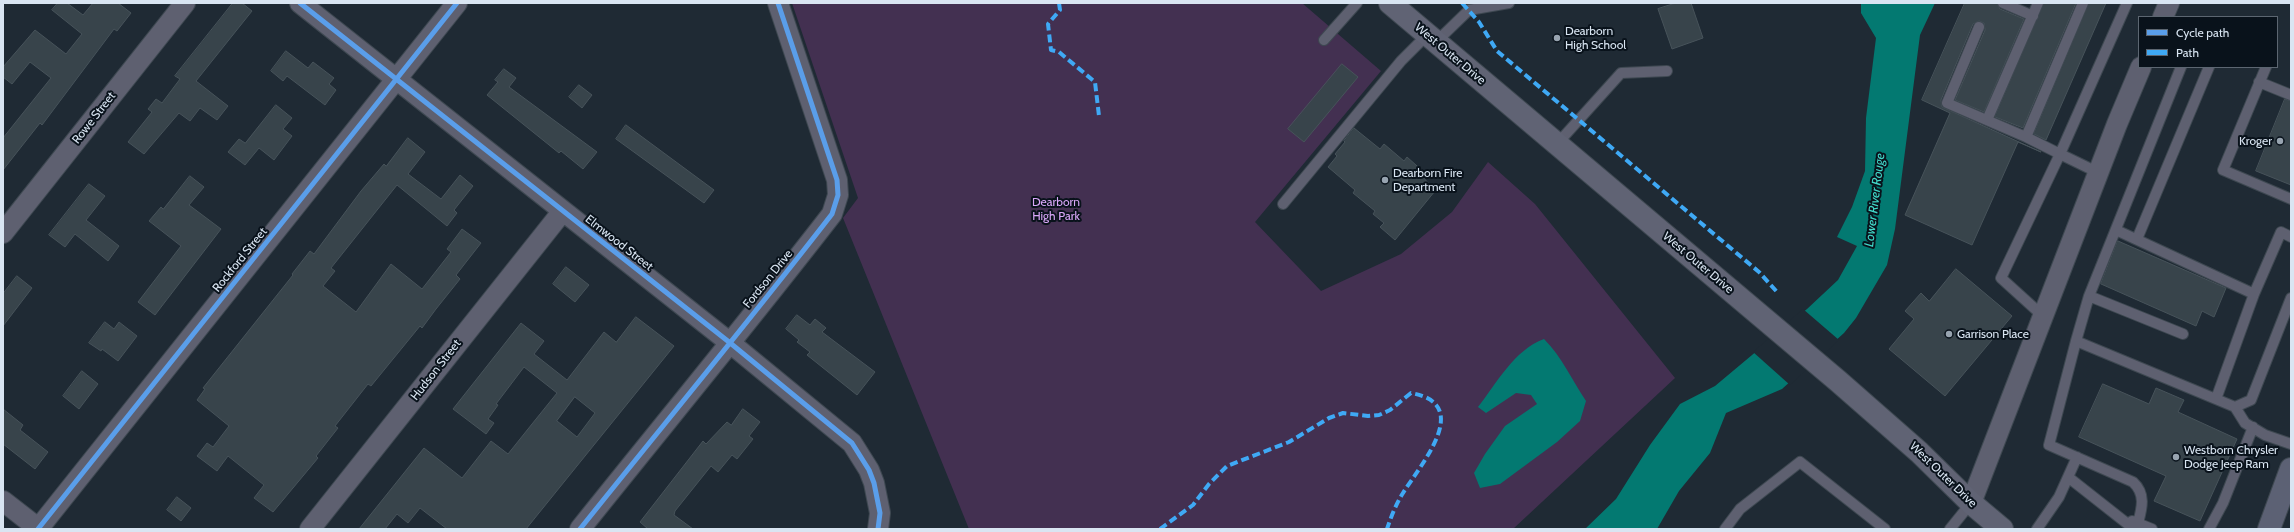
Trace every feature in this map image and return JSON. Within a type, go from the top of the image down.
[{"type":"main road","name":"West Outer Drive","points":[[1390,3],[1838,381],[1920,452],[1971,503],[2002,529]]},
{"type":"main road","points":[[2269,529],[2291,468]]},
{"type":"street","name":"Rowe Street","points":[[3,233],[185,3]]},
{"type":"street","name":"Elmwood Street","points":[[300,3],[562,212],[729,342],[852,443],[869,470],[874,483],[880,513],[878,529]]},
{"type":"street","name":"Rockford Street","points":[[38,529],[457,3]]},
{"type":"street","name":"Fordson Drive","points":[[580,529],[832,214],[838,194],[837,180],[778,3]]},
{"type":"street","points":[[1971,503],[2141,68]]},
{"type":"street","name":"Hudson Street","points":[[310,529],[562,212]]},
{"type":"street","points":[[3,501],[38,529]]},
{"type":"lane","points":[[1324,40],[1357,3]]},
{"type":"lane","points":[[1282,204],[1401,61],[1469,10],[1509,3]]},
{"type":"lane","points":[[2003,3],[2033,16]]},
{"type":"lane","points":[[1987,120],[2038,3]]},
{"type":"lane","points":[[2026,137],[2083,3]]},
{"type":"lane","points":[[2044,317],[2001,278],[2060,154],[2127,3]]},
{"type":"lane","points":[[1979,26],[1947,103],[2026,137],[2099,172]]},
{"type":"lane","points":[[2136,526],[2143,506],[2138,486],[2133,482],[2049,445],[2089,296],[2181,68]]},
{"type":"lane","points":[[2137,239],[2209,68]]},
{"type":"lane","points":[[2266,68],[2223,170],[2291,199]]},
{"type":"lane","points":[[1557,144],[1621,73],[1667,71]]},
{"type":"lane","points":[[2259,82],[2291,95]]},
{"type":"lane","points":[[2116,230],[2254,294]]},
{"type":"lane","points":[[2216,399],[2254,294],[2281,232],[2291,237]]},
{"type":"lane","points":[[2089,296],[2183,334]]},
{"type":"lane","points":[[2235,407],[2251,400],[2291,298]]},
{"type":"lane","points":[[2076,341],[2235,407],[2245,423],[2265,435],[2291,444]]},
{"type":"lane","points":[[2209,529],[2223,503],[2253,427]]},
{"type":"lane","points":[[2037,529],[2059,497],[2077,457]]},
{"type":"lane","points":[[1725,529],[1740,508],[1800,462],[1885,529]]},
{"type":"lane","points":[[2068,477],[2114,513],[2136,526],[2152,529]]},
{"type":"lane","points":[[1950,529],[1971,503]]},
{"type":"green space","name":"Dearborn High Park","points":[[792,3],[1302,3],[1381,71],[1255,222],[1321,291],[1401,254],[1452,212],[1488,162],[1535,204],[1675,378],[1513,529],[969,529],[843,218],[858,198]]},
{"type":"water","name":"Lower River Rouge","points":[[1861,3],[1935,3],[1920,35],[1895,229],[1887,265],[1856,318],[1844,333],[1782,389],[1726,413],[1710,453],[1679,491],[1657,529],[1585,529],[1616,499],[1650,445],[1680,404],[1715,386],[1807,309],[1838,280],[1857,246],[1837,237],[1852,207],[1865,171],[1866,118],[1876,38],[1861,13]]},
{"type":"water","points":[[1544,339],[1562,361],[1586,401],[1580,421],[1557,442],[1500,484],[1480,488],[1474,473],[1485,454],[1505,426],[1537,404],[1531,395],[1516,393],[1486,413],[1478,407],[1515,359],[1533,344]]},
{"type":"pier","points":[[1803,309],[1839,340],[1790,385],[1753,352]]},
{"type":"building","points":[[58,3],[67,3],[83,15],[93,3],[118,3],[131,13],[117,31],[114,29],[42,125],[40,123],[3,170],[3,138],[51,78],[30,62],[12,84],[3,77],[3,67],[35,30],[66,54],[82,34],[52,10]]},
{"type":"building","points":[[233,3],[242,3],[252,11],[196,81],[228,106],[217,120],[200,108],[190,121],[179,113],[144,154],[128,142],[152,112],[148,109],[156,99],[162,103],[180,79],[175,76]]},
{"type":"building","points":[[1676,3],[1691,3],[1703,38],[1672,49],[1658,9]]},
{"type":"building","points":[[1965,3],[1997,3],[2000,9],[2024,19],[1984,112],[1955,100],[1985,30],[1984,23],[1979,21],[1973,24],[1941,100],[1942,107],[2041,152],[2018,142],[1972,245],[1905,215],[1950,113],[1922,100]]},
{"type":"building","points":[[2044,3],[2076,3],[2023,128],[1995,117]]},
{"type":"building","points":[[2089,3],[2106,3],[2046,140],[2034,134]]},
{"type":"building","points":[[286,51],[308,68],[313,62],[334,78],[329,84],[336,90],[325,105],[287,76],[283,81],[271,71]]},
{"type":"building","points":[[1342,64],[1358,77],[1304,142],[1288,129]]},
{"type":"building","points":[[504,69],[516,78],[509,87],[597,152],[583,169],[561,151],[559,153],[487,95],[498,82],[495,80]]},
{"type":"building","points":[[579,85],[592,95],[582,108],[569,97]]},
{"type":"building","name":"Kroger","points":[[2285,99],[2291,101],[2291,185],[2256,171]]},
{"type":"building","points":[[276,105],[292,118],[283,129],[292,136],[274,160],[259,148],[245,165],[228,152],[239,139],[245,143]]},
{"type":"building","points":[[626,125],[714,190],[704,203],[616,139]]},
{"type":"building","name":"Dearborn Fire Department","points":[[1354,128],[1380,149],[1384,144],[1404,161],[1407,157],[1426,174],[1423,177],[1435,191],[1395,240],[1380,227],[1384,223],[1373,214],[1375,211],[1353,193],[1355,190],[1328,167],[1337,156],[1335,154]]},
{"type":"building","points":[[408,138],[425,152],[408,174],[441,199],[460,175],[473,186],[454,210],[457,213],[447,226],[397,185],[331,268],[335,271],[323,286],[356,312],[391,264],[422,289],[451,252],[447,249],[462,229],[481,243],[456,275],[460,279],[422,328],[420,326],[371,386],[368,384],[335,426],[338,428],[316,456],[318,458],[273,512],[254,498],[264,485],[228,456],[217,471],[197,456],[207,443],[213,447],[229,426],[197,400],[205,389],[203,388],[293,275],[292,274],[310,251],[314,254],[361,191],[384,164],[386,166]]},
{"type":"building","points":[[190,176],[204,187],[189,205],[221,229],[155,315],[138,302],[181,246],[149,221],[161,207],[163,209]]},
{"type":"building","points":[[89,184],[105,196],[86,220],[119,246],[108,261],[75,234],[65,247],[49,235]]},
{"type":"building","points":[[2118,241],[2226,288],[2214,317],[2202,311],[2196,326],[2101,284]]},
{"type":"building","points":[[566,267],[589,285],[575,302],[553,284]]},
{"type":"building","name":"Garrison Place","points":[[1956,269],[2012,316],[1945,396],[1889,349],[1914,319],[1905,311],[1921,293],[1929,301]]},
{"type":"building","points":[[17,276],[32,288],[3,326],[3,294]]},
{"type":"building","points":[[797,315],[810,325],[815,319],[826,328],[822,332],[875,372],[857,395],[807,355],[810,352],[797,342],[799,340],[786,329]]},
{"type":"building","points":[[636,317],[674,346],[526,529],[447,529],[420,508],[408,523],[397,514],[385,529],[359,529],[424,448],[462,478],[491,441],[508,454],[557,393],[524,367],[496,404],[498,405],[488,419],[494,423],[486,434],[453,409],[521,323],[544,341],[534,354],[567,380],[604,332],[616,342]],"holes":[[[575,397],[595,413],[577,437],[557,421]]]},
{"type":"building","points":[[105,322],[114,329],[119,322],[137,336],[118,361],[102,349],[101,351],[89,343]]},
{"type":"building","points":[[82,371],[98,384],[79,409],[63,396]]},
{"type":"building","name":"Westborn Chrysler Dodge Jeep Ram","points":[[2103,384],[2149,404],[2156,388],[2184,400],[2178,412],[2237,439],[2200,521],[2154,501],[2166,476],[2079,437]]},
{"type":"building","points":[[3,409],[23,425],[20,430],[48,452],[35,469],[3,444]]},
{"type":"building","points":[[743,409],[760,422],[749,436],[753,439],[737,459],[732,455],[718,472],[711,466],[675,511],[674,515],[693,529],[648,529],[640,522],[703,441],[706,444],[727,422],[731,425]]},
{"type":"building","points":[[177,497],[191,508],[181,521],[167,510]]},
{"type":"marked path","points":[[1059,3],[1060,10],[1048,24],[1051,50],[1059,52],[1095,82],[1099,116]]},
{"type":"marked path","points":[[1462,3],[1479,22],[1497,51],[1759,272],[1778,293]]},
{"type":"marked path","points":[[1160,529],[1193,505],[1209,484],[1227,466],[1289,442],[1329,418],[1343,413],[1368,416],[1379,415],[1390,410],[1411,393],[1429,399],[1439,409],[1441,422],[1430,452],[1400,497],[1387,529]]},
{"type":"cycle path","points":[[300,3],[729,342],[852,443],[869,470],[874,483],[880,513],[878,529]]},
{"type":"cycle path","points":[[38,529],[457,3]]},
{"type":"cycle path","points":[[580,529],[832,214],[838,195],[837,180],[778,3]]},
{"type":"place","name":"Dearborn High School","points":[[1557,38]]},
{"type":"place","name":"Kroger","points":[[2280,141]]},
{"type":"place","name":"Dearborn Fire Department","points":[[1385,180]]},
{"type":"place","name":"Garrison Place","points":[[1949,334]]},
{"type":"place","name":"Westborn Chrysler Dodge Jeep Ram","points":[[2176,457]]}]
